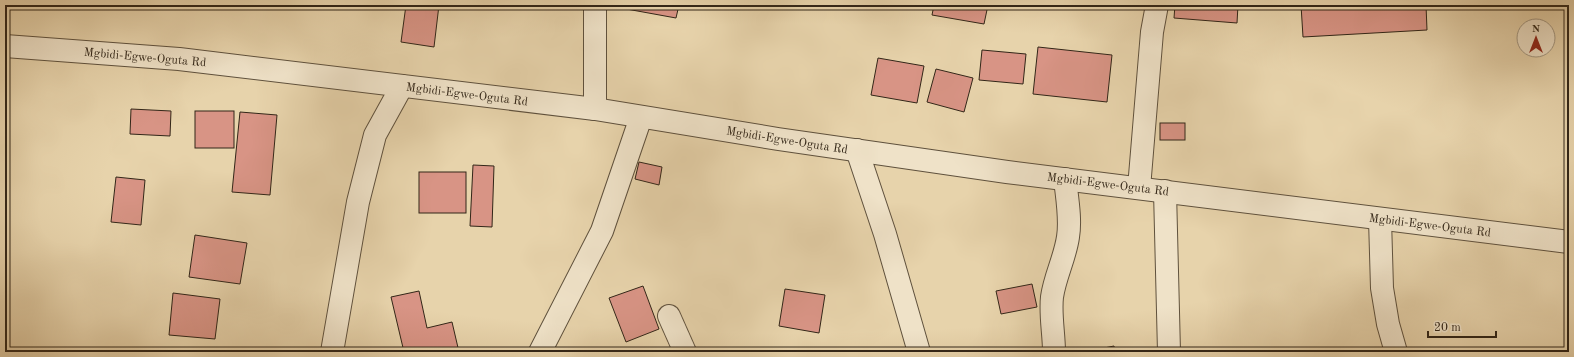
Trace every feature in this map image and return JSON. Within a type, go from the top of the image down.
[{"type":"street","points":[[595,5],[595,109]]},
{"type":"street","points":[[1139,188],[1152,32],[1157,5]]},
{"type":"street","name":"Mgbidi-Egwe-Oguta Rd","points":[[5,46],[179,59],[595,109],[1007,172],[1569,242]]},
{"type":"street","points":[[332,352],[358,202],[375,135],[402,86]]},
{"type":"street","points":[[540,352],[602,231],[641,116]]},
{"type":"street","points":[[857,150],[885,234],[919,352]]},
{"type":"street","points":[[1054,352],[1052,296],[1058,273],[1064,259],[1068,236],[1065,179]]},
{"type":"street","points":[[1166,191],[1169,352]]},
{"type":"street","points":[[1380,219],[1382,288],[1388,324],[1396,352]]},
{"type":"street","points":[[669,316],[685,352]]},
{"type":"building","points":[[406,5],[439,5],[434,47],[401,42]]},
{"type":"building","points":[[622,5],[679,5],[676,18],[621,8]]},
{"type":"building","points":[[934,5],[988,5],[984,24],[932,15]]},
{"type":"building","points":[[1175,5],[1238,5],[1237,23],[1174,18]]},
{"type":"building","points":[[1301,5],[1426,5],[1427,30],[1303,37]]},
{"type":"building","points":[[1038,47],[1112,55],[1107,102],[1033,94]]},
{"type":"building","points":[[982,50],[1026,54],[1023,84],[979,80]]},
{"type":"building","points":[[878,58],[924,66],[917,103],[871,95]]},
{"type":"building","points":[[936,69],[973,78],[964,112],[927,102]]},
{"type":"building","points":[[131,109],[171,111],[170,136],[130,134]]},
{"type":"building","points":[[195,111],[234,111],[234,148],[195,148]]},
{"type":"building","points":[[240,112],[277,115],[270,195],[232,192]]},
{"type":"building","points":[[1160,123],[1185,123],[1185,140],[1160,140]]},
{"type":"building","points":[[639,162],[662,167],[659,185],[635,179]]},
{"type":"building","points":[[473,165],[494,166],[492,227],[470,226]]},
{"type":"building","points":[[419,172],[466,172],[466,213],[419,213]]},
{"type":"building","points":[[116,177],[145,180],[141,225],[111,222]]},
{"type":"building","points":[[195,235],[247,243],[240,284],[189,277]]},
{"type":"building","points":[[1032,284],[1037,307],[1001,314],[996,291]]},
{"type":"building","points":[[643,286],[659,329],[626,342],[609,298]]},
{"type":"building","points":[[785,289],[825,295],[819,333],[779,326]]},
{"type":"building","points":[[419,291],[427,328],[452,322],[459,352],[404,352],[391,297]]},
{"type":"building","points":[[173,293],[220,299],[215,339],[169,335]]},
{"type":"building","points":[[1114,346],[1115,352],[1084,352]]}]
